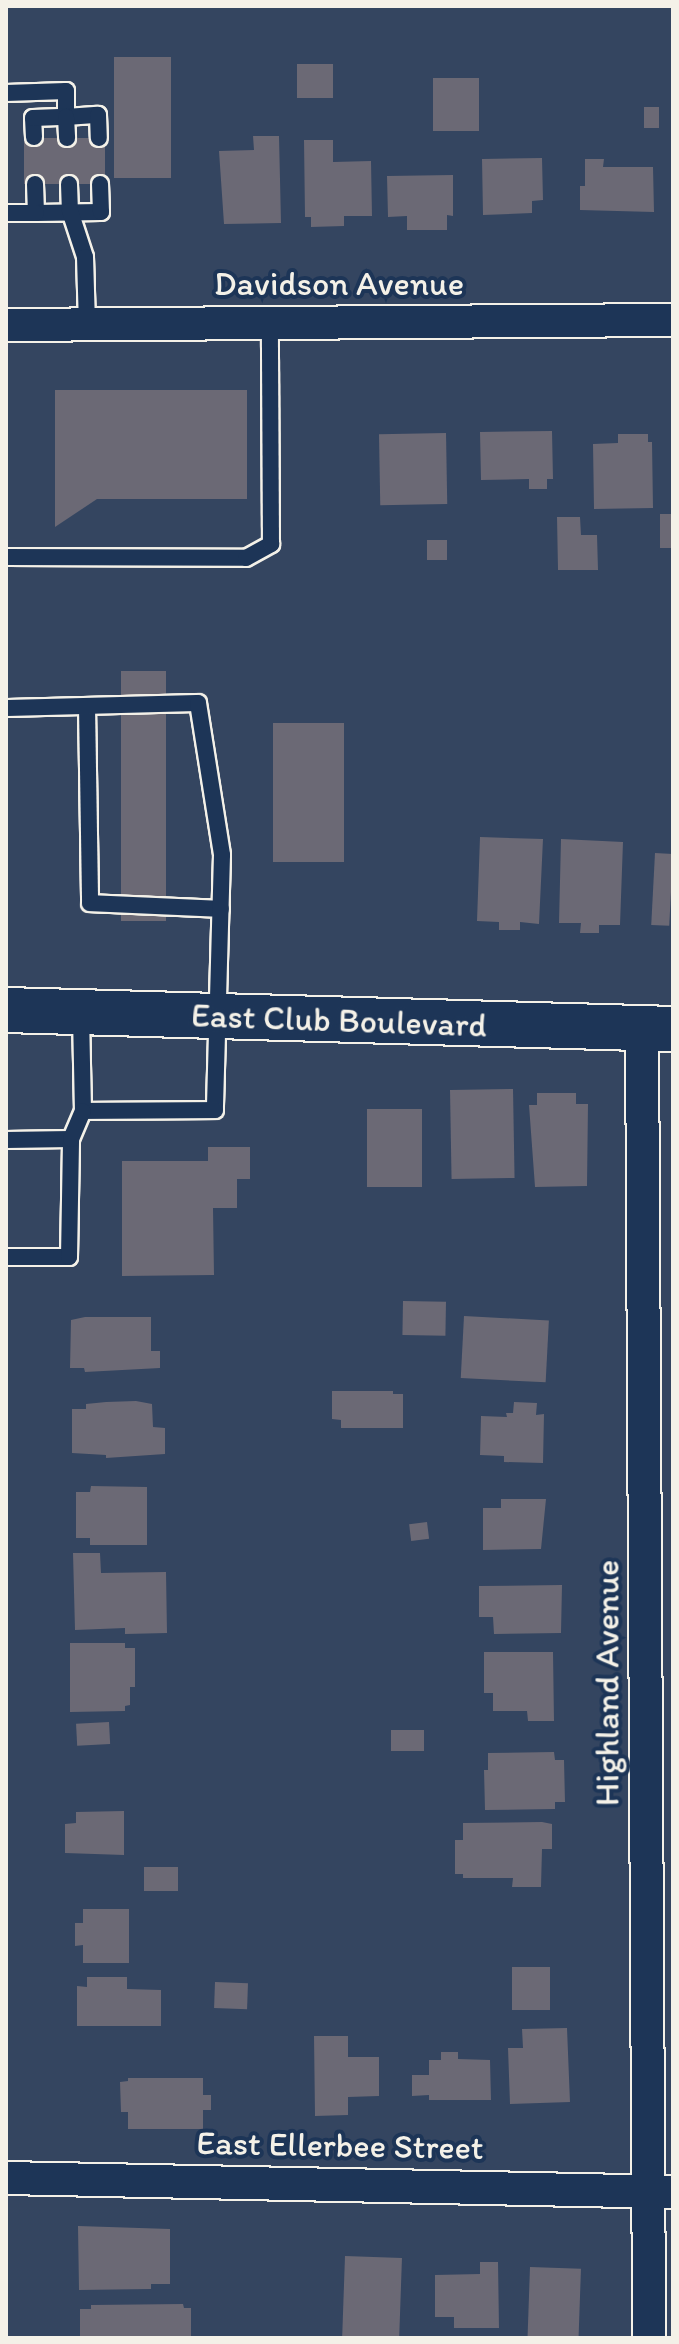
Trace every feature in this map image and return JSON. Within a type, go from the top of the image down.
[{"type":"street","name":"Davidson Avenue","points":[[6,325],[673,320]]},
{"type":"street","name":"East Club Boulevard","points":[[6,1010],[658,1029]]},
{"type":"street","name":"Highland Avenue","points":[[649,2338],[660,2192],[658,1029]]},
{"type":"street","name":"East Ellerbee Street","points":[[6,2178],[660,2192]]},
{"type":"lane","points":[[6,93],[66,91],[67,138]]},
{"type":"lane","points":[[34,137],[33,118],[98,115],[99,138]]},
{"type":"lane","points":[[35,184],[36,213]]},
{"type":"lane","points":[[69,184],[70,211],[85,257],[87,324]]},
{"type":"lane","points":[[6,213],[101,212],[100,184]]},
{"type":"lane","points":[[6,557],[246,558],[271,544],[270,323]]},
{"type":"lane","points":[[6,708],[198,703],[222,855],[215,1110],[83,1111]]},
{"type":"lane","points":[[87,706],[90,903],[221,909]]},
{"type":"lane","points":[[6,1257],[69,1257],[71,1139],[83,1111],[81,1012]]},
{"type":"lane","points":[[6,1140],[71,1139]]},
{"type":"building","points":[[114,57],[171,57],[171,178],[114,178]]},
{"type":"building","points":[[297,64],[333,64],[333,98],[297,98]]},
{"type":"building","points":[[433,78],[479,78],[479,131],[433,131]]},
{"type":"building","points":[[644,107],[659,107],[659,128],[644,128]]},
{"type":"building","points":[[253,136],[279,136],[281,223],[224,224],[219,151],[254,150]]},
{"type":"building","points":[[24,138],[105,138],[105,184],[24,184]]},
{"type":"building","points":[[304,140],[333,140],[333,162],[371,161],[372,216],[344,216],[344,226],[311,227],[311,217],[305,217]]},
{"type":"building","points":[[542,158],[543,200],[532,201],[532,213],[483,215],[482,159]]},
{"type":"building","points":[[585,159],[604,159],[603,167],[653,167],[654,212],[580,210],[580,186],[585,186]]},
{"type":"building","points":[[453,175],[453,216],[447,215],[447,230],[407,230],[407,216],[388,217],[387,176]]},
{"type":"building","points":[[55,390],[247,390],[247,499],[97,499],[55,527]]},
{"type":"building","points":[[552,431],[553,479],[547,479],[547,489],[529,489],[529,479],[481,480],[480,432]]},
{"type":"building","points":[[446,433],[447,504],[380,505],[379,434]]},
{"type":"building","points":[[618,434],[648,434],[648,442],[652,442],[653,508],[594,509],[593,444],[618,443]]},
{"type":"building","points":[[660,514],[673,514],[673,548],[660,548]]},
{"type":"building","points":[[557,517],[580,517],[581,535],[597,535],[598,570],[558,570]]},
{"type":"building","points":[[427,540],[447,540],[447,560],[427,560]]},
{"type":"building","points":[[121,671],[166,671],[166,921],[121,921]]},
{"type":"building","points":[[273,723],[344,723],[344,862],[273,862]]},
{"type":"building","points":[[480,837],[543,839],[539,924],[520,922],[520,930],[499,930],[499,922],[477,921]]},
{"type":"building","points":[[561,839],[623,842],[620,925],[599,925],[599,933],[580,933],[581,923],[559,923]]},
{"type":"building","points":[[655,853],[673,854],[669,926],[651,925]]},
{"type":"building","points":[[513,1089],[515,1178],[452,1179],[450,1090]]},
{"type":"building","points":[[537,1093],[576,1093],[576,1104],[588,1104],[587,1186],[535,1187],[529,1105],[537,1105]]},
{"type":"building","points":[[367,1109],[422,1109],[422,1187],[367,1187]]},
{"type":"building","points":[[208,1147],[250,1147],[250,1179],[237,1179],[237,1208],[213,1208],[214,1275],[122,1276],[122,1161],[208,1161]]},
{"type":"building","points":[[403,1301],[446,1302],[445,1336],[402,1335]]},
{"type":"building","points":[[464,1316],[549,1320],[546,1382],[461,1378]]},
{"type":"building","points":[[85,1317],[151,1317],[151,1351],[160,1351],[160,1368],[85,1372],[84,1368],[70,1368],[71,1320]]},
{"type":"building","points":[[332,1391],[393,1391],[393,1394],[403,1394],[403,1428],[341,1428],[341,1420],[332,1419]]},
{"type":"building","points":[[136,1401],[152,1404],[153,1427],[165,1428],[165,1454],[106,1458],[106,1455],[72,1453],[72,1409],[86,1409],[86,1404]]},
{"type":"building","points":[[514,1402],[537,1403],[536,1415],[544,1414],[543,1463],[504,1462],[504,1456],[480,1455],[481,1416],[507,1417],[506,1413],[513,1413]]},
{"type":"building","points":[[91,1486],[147,1487],[147,1545],[90,1545],[90,1538],[76,1538],[76,1492],[90,1492]]},
{"type":"building","points":[[501,1499],[546,1499],[541,1549],[483,1550],[483,1508],[501,1508]]},
{"type":"building","points":[[427,1522],[429,1539],[411,1541],[409,1524]]},
{"type":"building","points":[[73,1553],[100,1553],[101,1573],[166,1572],[167,1633],[125,1634],[125,1628],[75,1630]]},
{"type":"building","points":[[562,1585],[561,1633],[494,1634],[493,1617],[479,1617],[479,1586]]},
{"type":"building","points":[[70,1643],[125,1643],[125,1648],[135,1648],[135,1687],[130,1687],[130,1705],[125,1706],[125,1711],[70,1712]]},
{"type":"building","points":[[484,1652],[553,1652],[554,1721],[528,1721],[527,1711],[493,1711],[493,1693],[484,1693]]},
{"type":"building","points":[[109,1722],[110,1744],[77,1746],[76,1724]]},
{"type":"building","points":[[391,1730],[424,1730],[424,1751],[391,1751]]},
{"type":"building","points":[[554,1752],[555,1760],[564,1760],[565,1802],[555,1802],[555,1809],[485,1810],[484,1770],[488,1770],[488,1753]]},
{"type":"building","points":[[124,1811],[124,1855],[65,1853],[65,1824],[76,1823],[76,1812]]},
{"type":"building","points":[[463,1823],[552,1824],[552,1849],[542,1849],[541,1887],[512,1887],[513,1878],[463,1878],[463,1874],[455,1874],[455,1840],[463,1840]]},
{"type":"building","points":[[144,1867],[178,1867],[178,1891],[144,1891]]},
{"type":"building","points":[[83,1909],[129,1909],[129,1963],[83,1963],[83,1945],[75,1946],[75,1923],[83,1923]]},
{"type":"building","points":[[512,1967],[550,1967],[550,2010],[512,2010]]},
{"type":"building","points":[[87,1977],[127,1977],[127,1989],[161,1990],[161,2026],[77,2026],[77,1986],[87,1987]]},
{"type":"building","points":[[215,1982],[248,1983],[247,2009],[214,2008]]},
{"type":"building","points":[[567,2028],[570,2102],[510,2104],[508,2048],[523,2048],[522,2029]]},
{"type":"building","points":[[314,2036],[348,2036],[348,2057],[379,2057],[379,2096],[348,2097],[348,2115],[315,2116]]},
{"type":"building","points":[[441,2052],[458,2052],[458,2059],[490,2060],[491,2100],[429,2100],[429,2095],[412,2096],[412,2075],[429,2075],[429,2060],[441,2060]]},
{"type":"building","points":[[128,2078],[203,2078],[203,2095],[211,2095],[211,2110],[203,2110],[203,2129],[128,2129],[128,2112],[121,2112],[120,2082],[128,2081]]},
{"type":"building","points":[[78,2226],[170,2229],[170,2284],[151,2284],[151,2289],[79,2290]]},
{"type":"building","points":[[345,2256],[402,2258],[399,2338],[342,2338]]},
{"type":"building","points":[[480,2262],[498,2262],[499,2328],[454,2328],[454,2317],[435,2317],[435,2275],[480,2274]]},
{"type":"building","points":[[530,2267],[581,2269],[579,2338],[528,2338]]},
{"type":"building","points":[[183,2304],[184,2308],[191,2308],[191,2338],[80,2338],[80,2309],[91,2309],[91,2305]]}]
